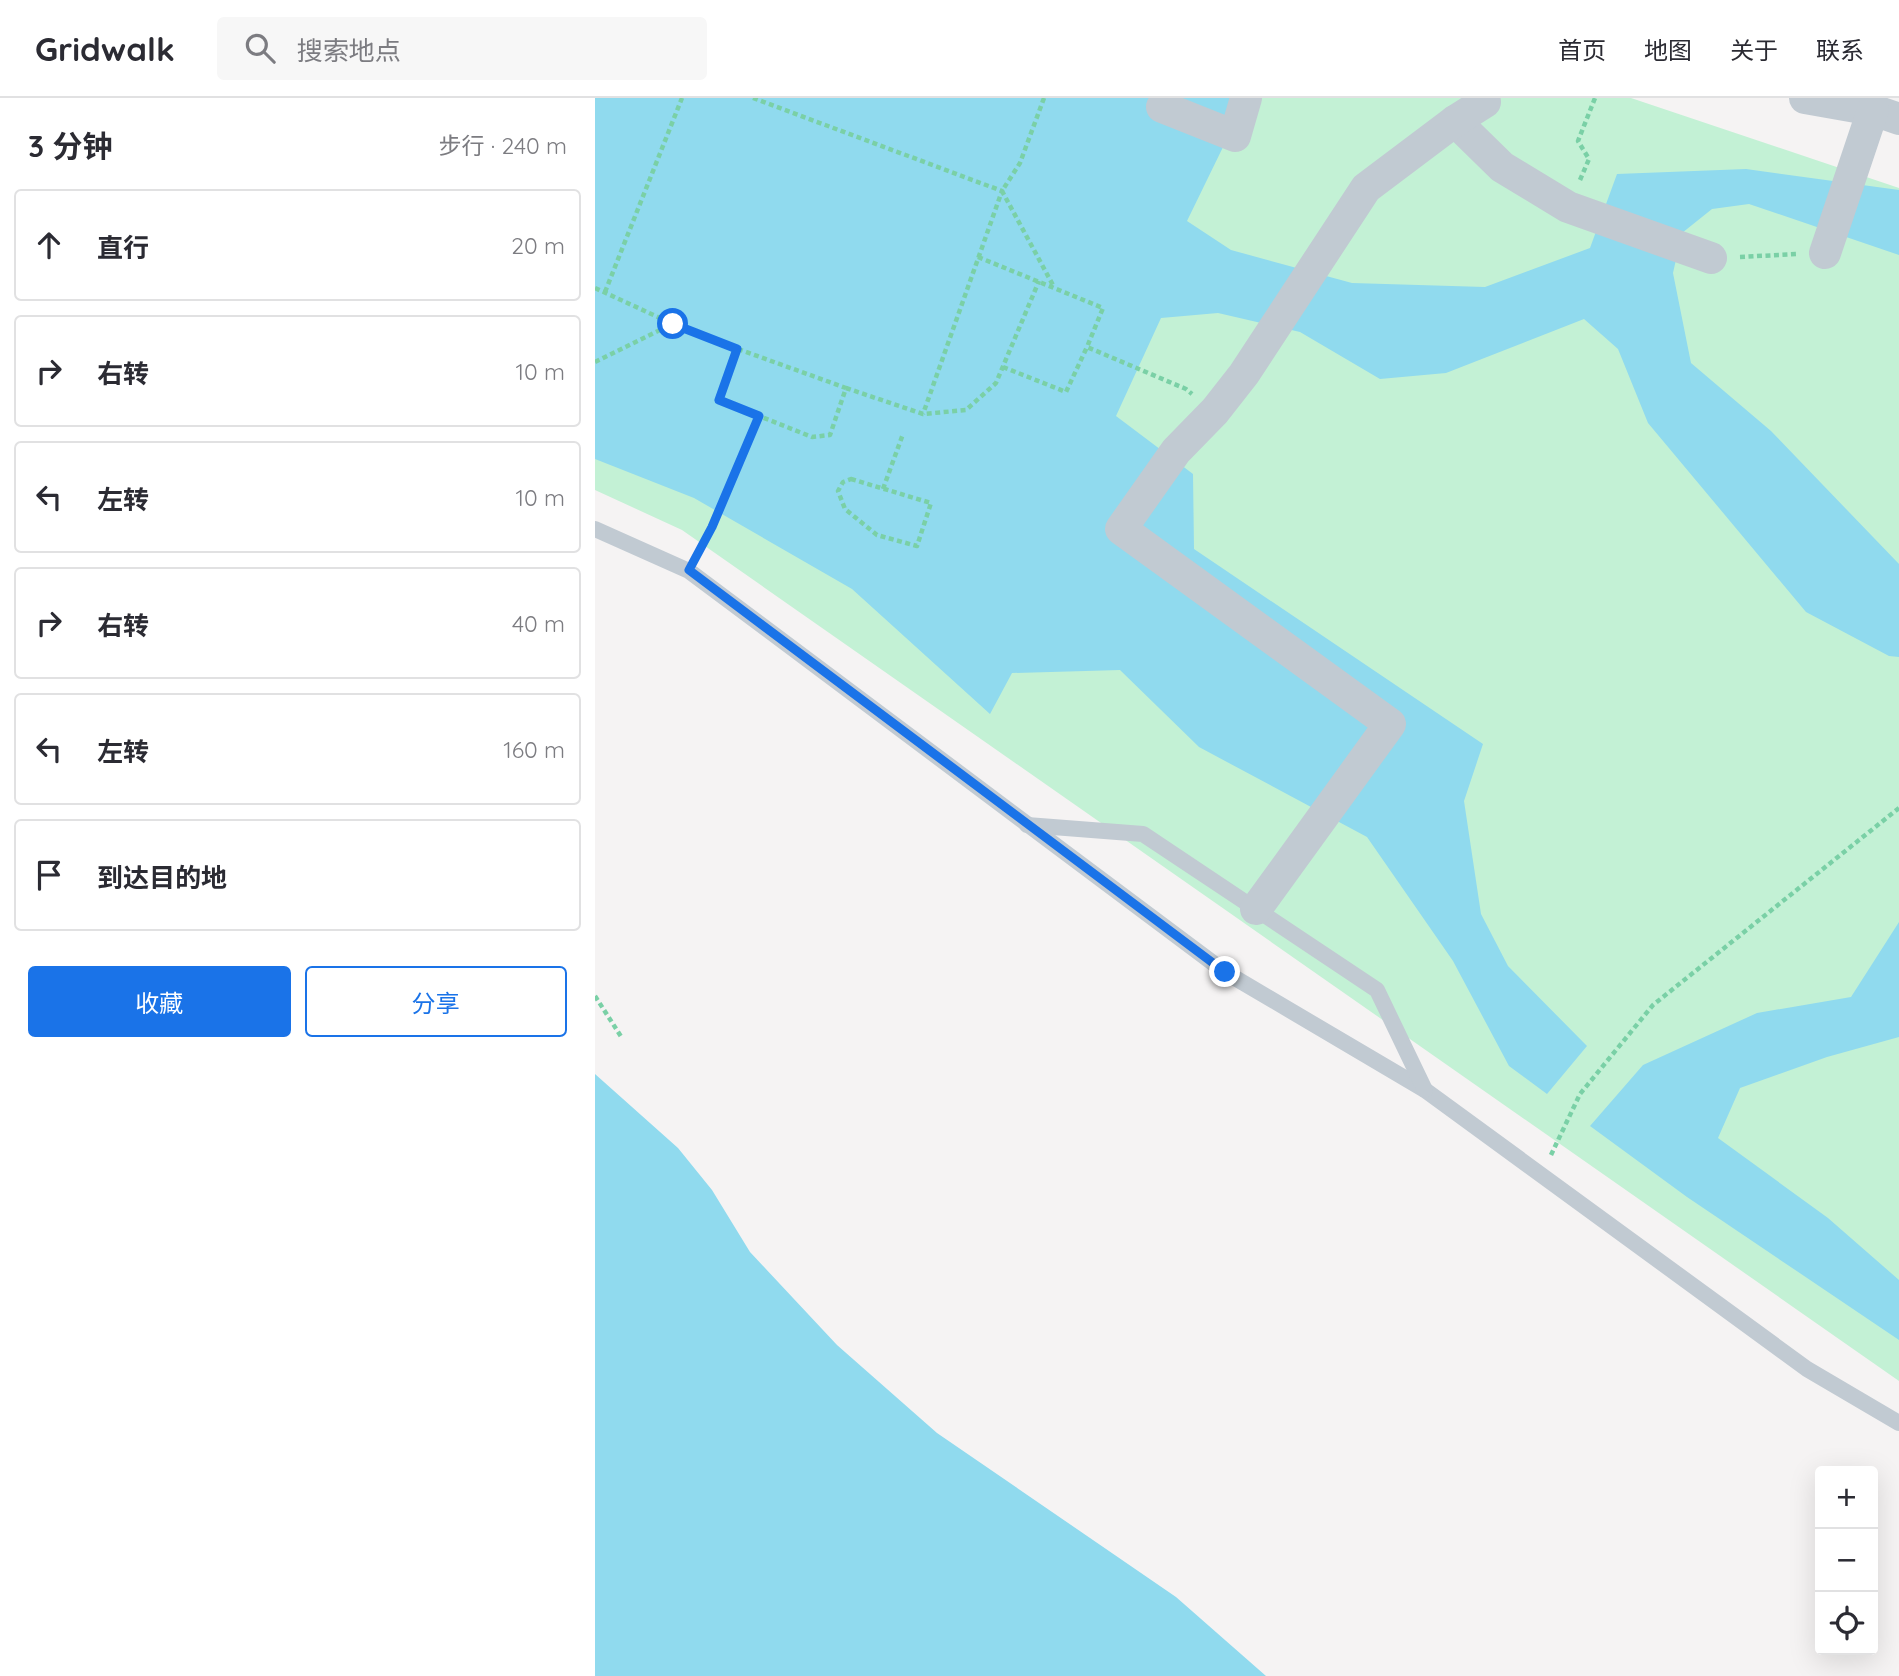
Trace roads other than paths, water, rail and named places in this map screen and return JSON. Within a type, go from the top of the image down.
[{"type":"street","points":[[1161,107],[1235,136],[1245,98]]},
{"type":"street","points":[[1805,98],[1886,114],[1825,253]]},
{"type":"street","points":[[1257,909],[1390,724],[1121,529],[1176,451],[1215,411],[1244,374],[1366,188],[1455,121],[1485,102]]},
{"type":"street","points":[[1455,121],[1502,167],[1568,207],[1711,258]]},
{"type":"lane","points":[[595,529],[689,570],[1225,972],[1425,1090],[1807,1369],[1899,1423]]},
{"type":"lane","points":[[1026,825],[1143,834],[1257,909],[1377,990],[1425,1090]]},
{"type":"water","points":[[595,98],[1234,98],[1224,145],[1187,221],[1231,250],[1352,283],[1485,287],[1590,248],[1617,174],[1746,169],[1899,190],[1899,255],[1749,204],[1712,209],[1682,233],[1673,273],[1691,363],[1771,431],[1899,564],[1899,657],[1889,656],[1806,612],[1648,423],[1618,349],[1584,319],[1446,373],[1380,379],[1300,332],[1218,313],[1161,318],[1116,416],[1193,474],[1194,549],[1483,744],[1464,801],[1481,914],[1508,966],[1587,1046],[1547,1094],[1509,1066],[1453,961],[1367,837],[1199,747],[1120,670],[1012,673],[990,714],[852,589],[694,498],[595,459]]},
{"type":"water","points":[[1899,922],[1899,1037],[1827,1057],[1740,1088],[1718,1138],[1828,1218],[1899,1280],[1899,1340],[1687,1197],[1590,1126],[1643,1065],[1757,1013],[1851,997]]},
{"type":"water","points":[[595,1074],[678,1148],[712,1190],[750,1252],[837,1345],[937,1433],[1176,1597],[1266,1676],[595,1676]]}]
